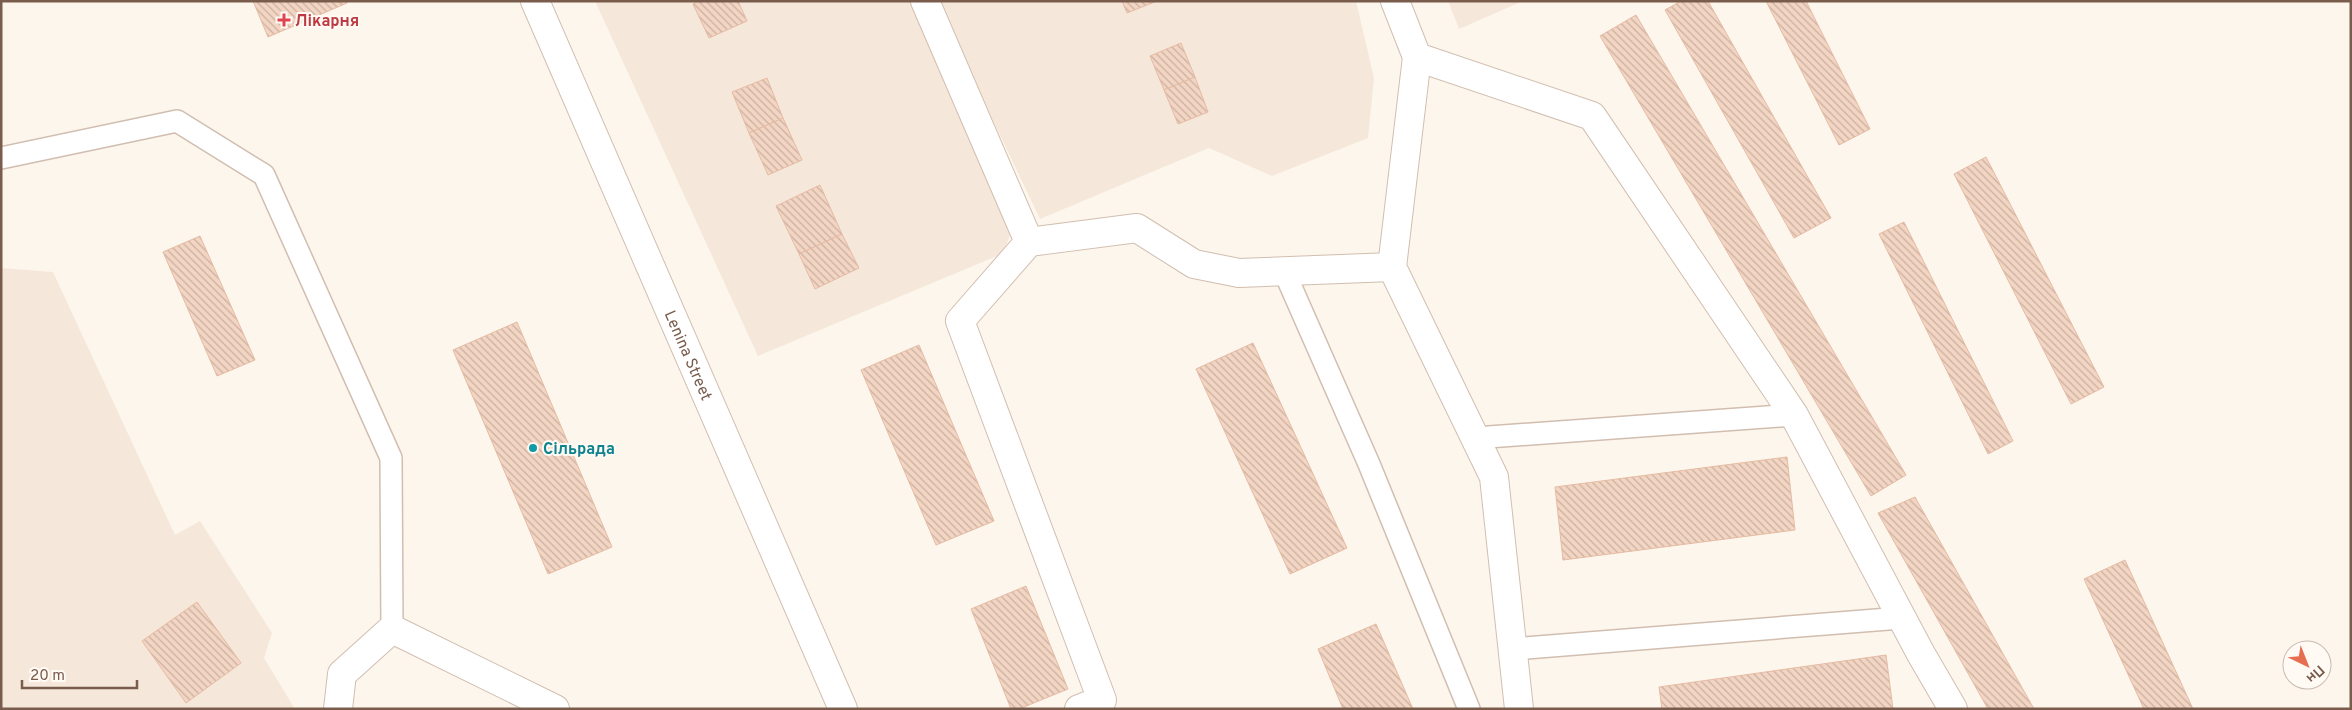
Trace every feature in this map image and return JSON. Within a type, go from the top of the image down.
[{"type":"street","name":"Lenina Street","points":[[535,1],[842,709]]},
{"type":"street","points":[[925,1],[1030,242]]},
{"type":"street","points":[[1395,1],[1417,58],[1392,267],[1494,477],[1519,709]]},
{"type":"street","points":[[1417,58],[1592,116],[1794,415],[1901,618],[1954,709]]},
{"type":"street","points":[[1095,706],[960,321],[1030,242],[1137,228],[1194,264],[1239,273],[1392,267]]},
{"type":"street","points":[[338,709],[342,674],[392,629],[555,709]]},
{"type":"lane","points":[[1,158],[177,121],[264,175],[391,458],[392,629]]},
{"type":"lane","points":[[1284,271],[1369,464],[1469,709]]},
{"type":"lane","points":[[1475,438],[1794,415]]},
{"type":"lane","points":[[1512,649],[1901,618]]},
{"type":"shaded area","points":[[595,1],[912,1],[1012,228],[1004,253],[758,356]]},
{"type":"shaded area","points":[[940,1],[1356,1],[1374,78],[1368,138],[1272,176],[1209,148],[1040,219],[979,91]]},
{"type":"shaded area","points":[[1448,1],[1523,1],[1459,29]]},
{"type":"shaded area","points":[[1,268],[53,272],[175,535],[200,521],[272,633],[264,658],[295,709],[1,709]]},
{"type":"building","name":"Лікарня","points":[[253,1],[347,1],[347,3],[268,37]]},
{"type":"building","points":[[698,1],[738,1],[747,21],[709,38],[693,4]]},
{"type":"building","points":[[1122,1],[1157,1],[1127,13]]},
{"type":"building","points":[[1681,1],[1708,1],[1831,218],[1794,238],[1665,10]]},
{"type":"building","points":[[1766,1],[1806,1],[1870,129],[1839,145]]},
{"type":"building","points":[[1636,15],[1906,475],[1871,496],[1600,36]]},
{"type":"building","points":[[1181,43],[1195,77],[1164,90],[1150,56]]},
{"type":"building","points":[[1195,77],[1208,112],[1178,124],[1164,90]]},
{"type":"building","points":[[767,78],[783,118],[749,133],[732,92]]},
{"type":"building","points":[[783,118],[802,160],[768,175],[749,133]]},
{"type":"building","points":[[1986,157],[2104,387],[2071,404],[1954,174]]},
{"type":"building","points":[[820,185],[842,234],[799,254],[776,206]]},
{"type":"building","points":[[1904,222],[2013,441],[1988,454],[1879,234]]},
{"type":"building","points":[[842,234],[859,268],[815,289],[799,254]]},
{"type":"building","points":[[200,236],[255,360],[217,376],[163,252]]},
{"type":"building","name":"Сільрада","points":[[517,322],[612,547],[548,574],[453,350]]},
{"type":"building","points":[[1253,343],[1347,548],[1290,574],[1196,369]]},
{"type":"building","points":[[919,345],[994,521],[936,545],[861,370]]},
{"type":"building","points":[[1787,457],[1795,530],[1563,560],[1555,487]]},
{"type":"building","points":[[1915,497],[2034,709],[1988,709],[1878,513]]},
{"type":"building","points":[[2125,560],[2193,709],[2144,709],[2084,579]]},
{"type":"building","points":[[1026,586],[1068,689],[1019,709],[1011,709],[971,609]]},
{"type":"building","points":[[197,602],[241,663],[186,703],[142,641]]},
{"type":"building","points":[[1376,624],[1413,709],[1343,709],[1318,649]]},
{"type":"building","points":[[1886,655],[1893,709],[1662,709],[1659,687]]},
{"type":"place","name":"Лікарня","points":[[284,20]]},
{"type":"place","name":"Сільрада","points":[[533,448]]}]
